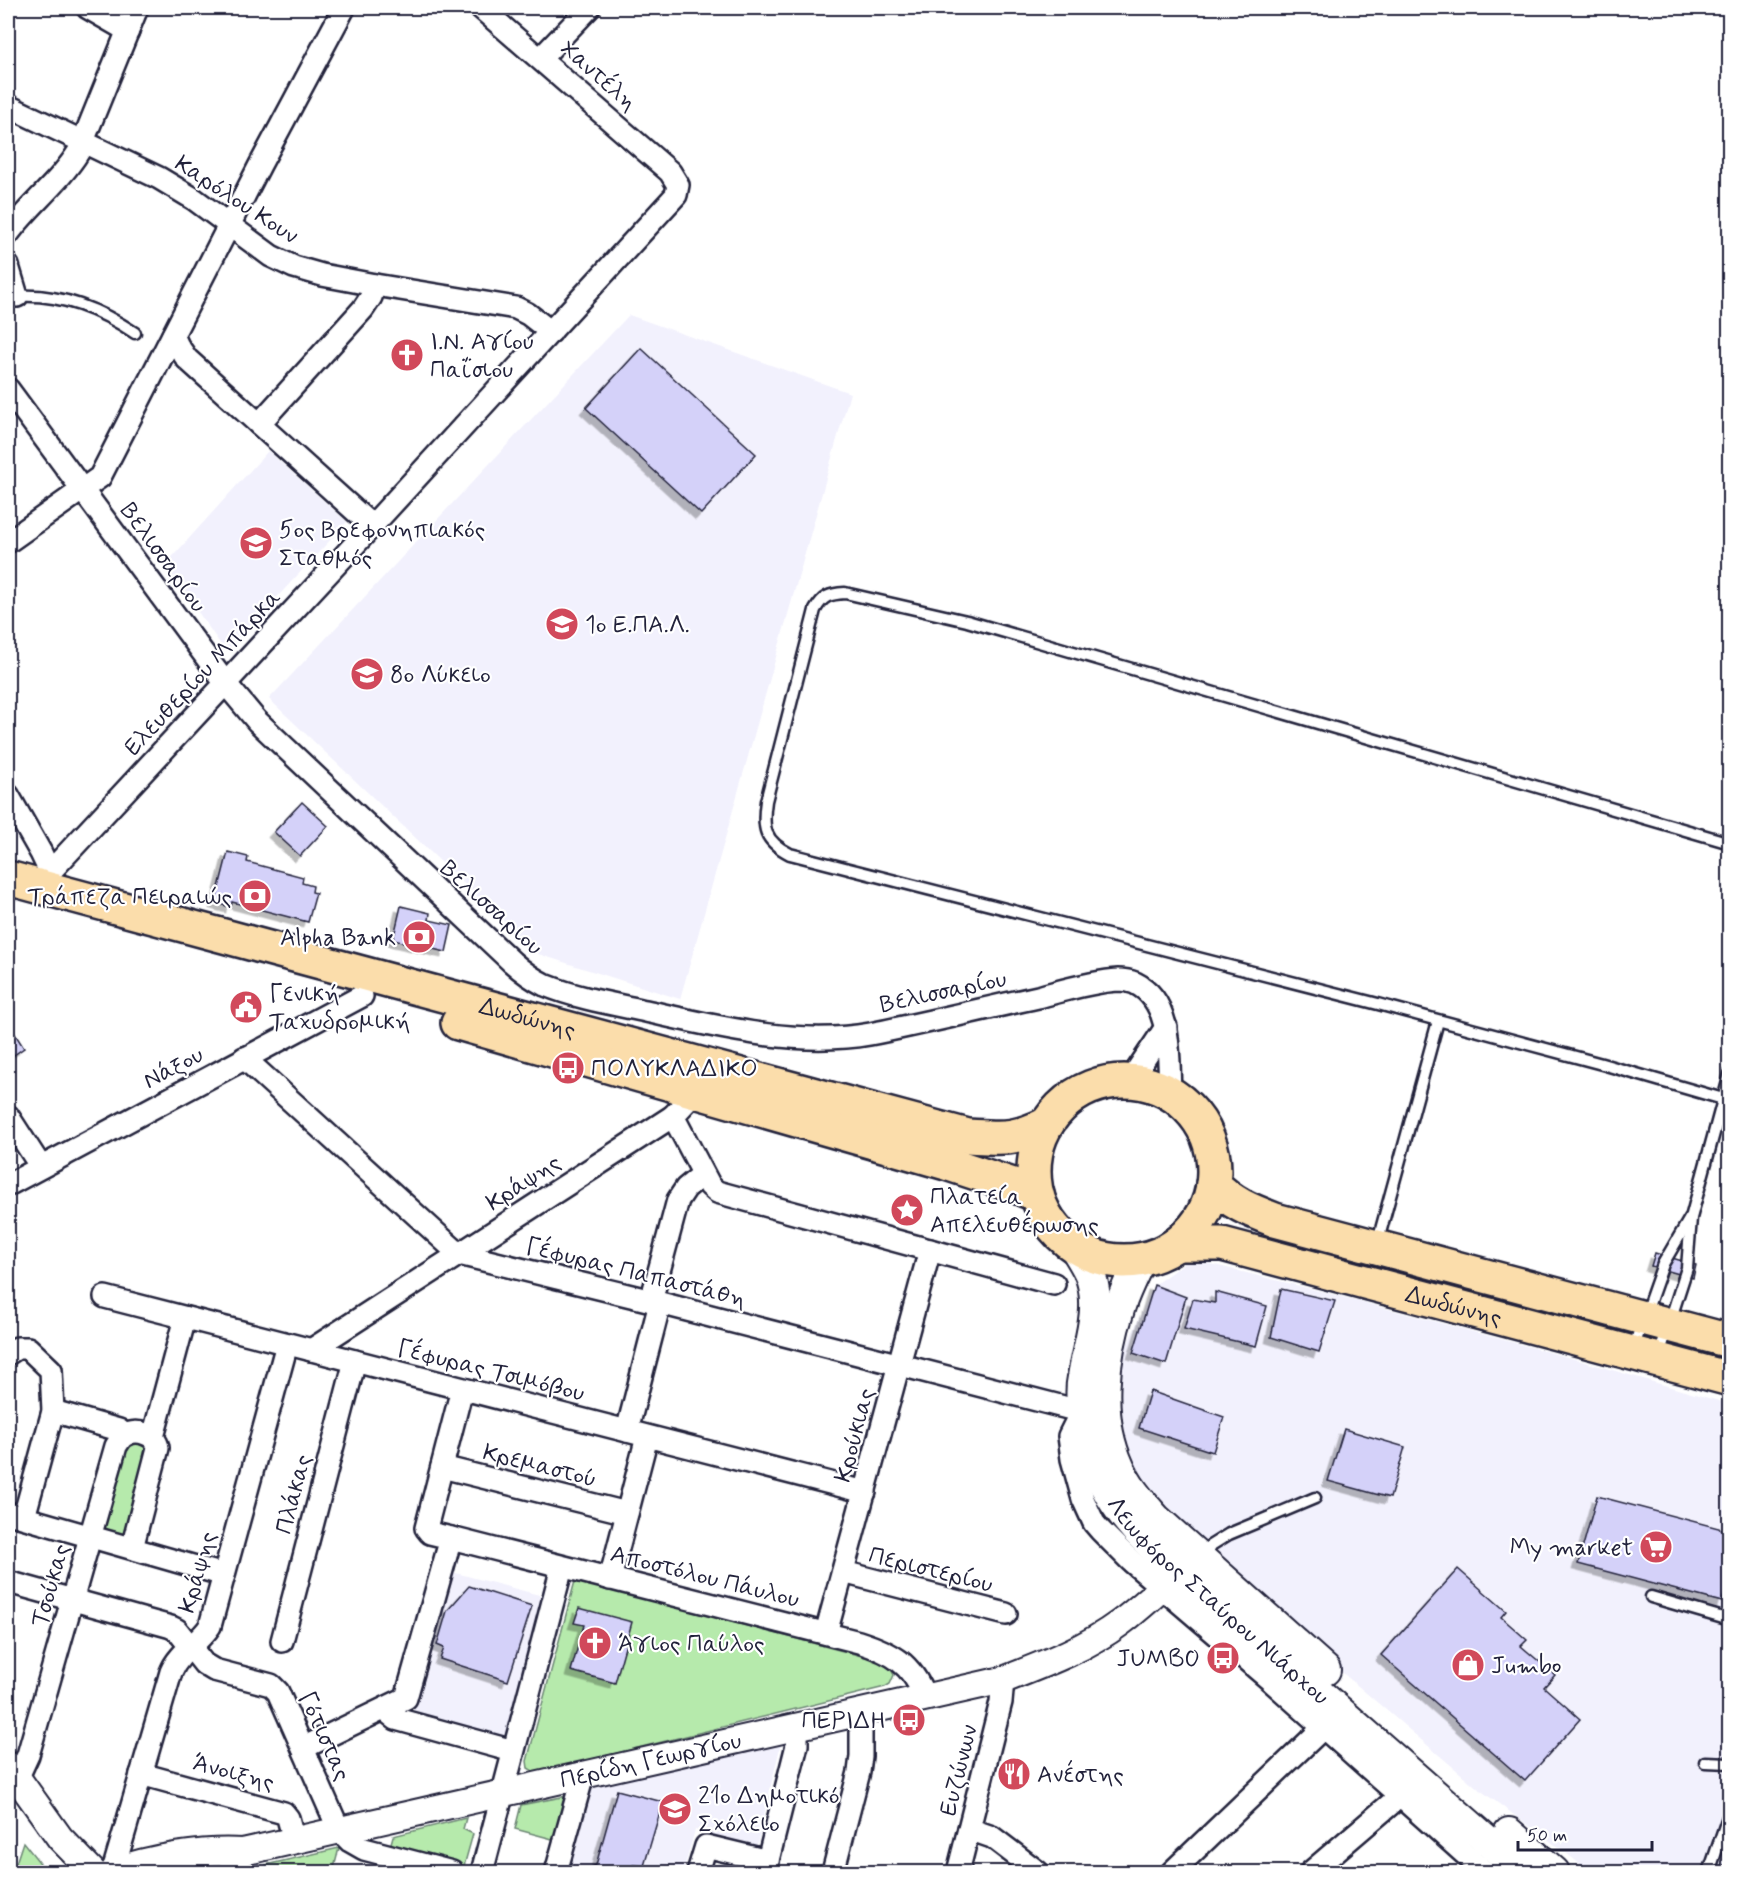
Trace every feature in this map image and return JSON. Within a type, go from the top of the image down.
[{"type":"main road","name":"Δωδώνης","points":[[30,886],[121,930],[362,996],[946,1163],[1037,1195]]},
{"type":"main road","name":"Δωδώνης","points":[[30,886],[968,1136],[1006,1138],[1019,1136],[1047,1124]]},
{"type":"main road","name":"Δωδώνης","points":[[1129,1082],[1155,1087],[1170,1094],[1196,1118],[1211,1149],[1214,1167],[1213,1184],[1209,1201],[1201,1217],[1177,1244],[1162,1253],[1140,1260],[1110,1261],[1076,1249],[1062,1238],[1041,1209],[1033,1174],[1040,1140],[1047,1124],[1058,1110],[1071,1098],[1086,1090],[1103,1084],[1129,1082]]},
{"type":"main road","name":"Δωδώνης","points":[[1213,1184],[1232,1202],[1244,1209],[1275,1220],[1730,1341]]},
{"type":"main road","name":"Δωδώνης","points":[[1177,1244],[1222,1244],[1730,1379]]},
{"type":"main road","name":"Λεωφόρος Σταύρου Νιάρχου","points":[[1076,1249],[1091,1277],[1096,1308],[1081,1394],[1088,1440],[1095,1466],[1106,1490],[1124,1516],[1141,1536],[1546,1870]]},
{"type":"main road","name":"Λεωφόρος Σταύρου Νιάρχου","points":[[1140,1260],[1120,1305],[1108,1356],[1104,1388],[1104,1412],[1119,1469],[1136,1496],[1156,1520],[1546,1870]]},
{"type":"street","points":[[88,8],[128,31]]},
{"type":"street","points":[[8,234],[21,216],[68,167],[83,142],[137,8]]},
{"type":"street","points":[[8,542],[100,477],[229,225],[344,8]]},
{"type":"street","name":"Χαντέλη","points":[[481,8],[670,172],[678,185]]},
{"type":"street","points":[[541,58],[589,8]]},
{"type":"street","name":"Καρόλου Κουν","points":[[8,106],[131,163],[174,186],[263,251],[286,264],[322,275],[516,308],[528,314],[551,332]]},
{"type":"street","name":"Ελευθερίου Μπάρκα","points":[[30,886],[226,684],[674,198],[678,185]]},
{"type":"street","points":[[8,266],[17,296]]},
{"type":"street","points":[[259,424],[363,309],[375,285]]},
{"type":"street","points":[[173,335],[187,358],[372,526]]},
{"type":"street","name":"Βελισσαρίου","points":[[8,389],[226,684],[257,721],[512,962],[535,979],[557,989],[671,1017],[761,1034],[814,1038],[867,1034],[1072,989],[1126,980],[1135,983],[1150,995],[1161,1014],[1166,1028],[1170,1094]]},
{"type":"street","points":[[8,795],[41,853],[30,886]]},
{"type":"street","name":"Νάξου","points":[[8,1185],[362,996]]},
{"type":"street","points":[[1129,1082],[1166,1028]]},
{"type":"street","name":"Γέφυρας Παπαστάθη","points":[[244,1058],[459,1254],[656,1302],[1083,1412]]},
{"type":"street","name":"Κράψης","points":[[311,1350],[673,1116],[687,1101],[693,1090]]},
{"type":"street","points":[[8,1116],[41,1167]]},
{"type":"street","points":[[673,1116],[711,1188],[718,1193],[1054,1284]]},
{"type":"street","points":[[610,1579],[627,1514],[656,1302],[678,1200],[686,1188],[703,1174]]},
{"type":"street","name":"Κρούκιας","points":[[826,1634],[930,1250]]},
{"type":"street","name":"Γέφυρας Τσιμόβου","points":[[105,1297],[865,1492]]},
{"type":"street","points":[[153,1437],[186,1318]]},
{"type":"street","name":"Κράψης","points":[[108,1872],[141,1774],[171,1672],[178,1659],[205,1634],[210,1626],[286,1344]]},
{"type":"street","points":[[8,1354],[17,1348],[28,1348],[51,1370],[53,1411],[16,1515],[224,1575]]},
{"type":"street","name":"Πλάκας","points":[[282,1641],[355,1361]]},
{"type":"street","points":[[442,1467],[462,1389]]},
{"type":"street","points":[[53,1411],[119,1430],[125,1435],[134,1432],[153,1437],[158,1443],[157,1457],[132,1548]]},
{"type":"street","points":[[1083,1412],[1074,1424],[1070,1436],[1078,1483],[1094,1523],[1114,1546],[1324,1727],[1485,1872]]},
{"type":"street","name":"Τσούκας","points":[[11,1779],[28,1755],[116,1446],[125,1435]]},
{"type":"street","name":"Κρεμαστού","points":[[442,1467],[627,1514]]},
{"type":"street","name":"Αποστόλου Πάυλου","points":[[442,1467],[426,1528],[430,1533],[859,1641],[892,1655],[914,1675],[925,1697]]},
{"type":"street","points":[[303,1748],[403,1701],[408,1694],[451,1538]]},
{"type":"street","points":[[482,1872],[562,1567]]},
{"type":"street","name":"Περιστερίου","points":[[843,1572],[1006,1614]]},
{"type":"street","name":"Γότιστας","points":[[8,1582],[171,1627],[177,1630],[204,1664],[214,1671],[266,1683],[275,1688],[339,1830]]},
{"type":"street","name":"Περίδη Γεωργίου","points":[[108,1872],[209,1851],[235,1861],[294,1840],[1003,1680],[1095,1640],[1121,1623],[1163,1587]]},
{"type":"street","name":"Ευζώνων","points":[[957,1872],[1001,1702],[1003,1680]]},
{"type":"street","points":[[384,1710],[396,1719],[513,1751]]},
{"type":"street","points":[[833,1872],[859,1772],[861,1712]]},
{"type":"street","points":[[698,1872],[706,1845],[766,1867],[797,1745],[797,1726]]},
{"type":"street","points":[[1172,1872],[1324,1727]]},
{"type":"street","name":"Άνοιξης","points":[[141,1774],[282,1812],[288,1818],[294,1840]]},
{"type":"street","points":[[556,1872],[583,1775]]},
{"type":"street","points":[[11,1779],[60,1838],[108,1872]]},
{"type":"street","points":[[11,1779],[37,1836],[70,1872]]},
{"type":"street","points":[[1311,1872],[1400,1796]]},
{"type":"street","points":[[969,1829],[992,1837],[1038,1872]]},
{"type":"street","points":[[339,1830],[350,1841],[364,1849],[452,1872]]},
{"type":"street","points":[[181,1872],[235,1861]]},
{"type":"lane","points":[[17,296],[49,297],[88,307],[108,316],[135,333]]},
{"type":"lane","points":[[1726,1100],[1602,1064],[1355,998],[790,854],[777,848],[767,837],[763,820],[815,610],[822,599],[830,594],[845,593],[967,621],[1730,843]]},
{"type":"lane","points":[[1376,1247],[1438,1022]]},
{"type":"lane","points":[[1644,1356],[1656,1321],[1663,1264],[1690,1218],[1726,1100],[1730,1074]]},
{"type":"lane","points":[[1644,1356],[1656,1321],[1687,1268],[1690,1218]]},
{"type":"lane","points":[[1196,1555],[1229,1534],[1315,1498]]},
{"type":"lane","points":[[1651,1597],[1730,1620]]},
{"type":"lane","points":[[1705,1762],[1730,1762]]},
{"type":"lane","points":[[1708,1872],[1730,1811]]},
{"type":"shaded area","name":"1ο Ε.ΠΑ.Λ.","points":[[629,315],[850,393],[680,999],[538,954],[269,699]]},
{"type":"shaded area","name":"5ος Βρεφονηπιακός Σταθμός","points":[[268,451],[347,522],[226,652],[165,565]]},
{"type":"shaded area","points":[[1190,1259],[1571,1358],[1729,1404],[1729,1872],[1590,1872],[1480,1790],[1284,1623],[1200,1548],[1139,1478],[1121,1418],[1120,1390],[1123,1354],[1154,1285]]},
{"type":"shaded area","points":[[452,1572],[543,1596],[506,1738],[413,1713]]},
{"type":"shaded area","name":"21ο Δημοτικό Σχόλειο","points":[[781,1743],[757,1845],[695,1830],[683,1872],[568,1872],[590,1789]]},
{"type":"green space","points":[[134,1441],[150,1443],[126,1532],[113,1538],[102,1529],[122,1453]]},
{"type":"green space","points":[[575,1581],[877,1660],[890,1668],[894,1675],[890,1684],[885,1687],[536,1773],[528,1768],[527,1761]]},
{"type":"green space","points":[[572,1795],[560,1841],[515,1829],[521,1805]]},
{"type":"green space","points":[[466,1818],[463,1829],[473,1834],[464,1866],[390,1847],[393,1836]]},
{"type":"green space","points":[[23,1842],[47,1872],[13,1872]]},
{"type":"green space","points":[[339,1848],[333,1872],[278,1872],[265,1869],[266,1865]]},
{"type":"building","points":[[641,348],[756,454],[701,514],[586,408]]},
{"type":"building","points":[[302,802],[328,826],[300,856],[274,832]]},
{"type":"building","points":[[228,852],[248,857],[247,862],[303,877],[302,883],[313,886],[312,892],[316,893],[308,922],[232,902],[231,907],[215,903]]},
{"type":"building","points":[[401,906],[430,913],[429,920],[452,925],[446,952],[393,940]]},
{"type":"building","points":[[8,1023],[24,1048],[8,1059]]},
{"type":"building","points":[[1655,1253],[1696,1265],[1693,1278],[1651,1266]]},
{"type":"building","points":[[1154,1285],[1186,1297],[1166,1364],[1133,1353]]},
{"type":"building","points":[[1281,1289],[1335,1301],[1319,1352],[1271,1337]]},
{"type":"building","points":[[1215,1292],[1267,1306],[1256,1346],[1184,1329],[1193,1299],[1215,1303]]},
{"type":"building","points":[[1150,1391],[1224,1417],[1213,1452],[1139,1428]]},
{"type":"building","points":[[1344,1429],[1405,1447],[1390,1498],[1328,1481]]},
{"type":"building","name":"My market","points":[[1597,1496],[1730,1531],[1730,1574],[1722,1602],[1578,1564]]},
{"type":"building","name":"Jumbo","points":[[1458,1569],[1506,1611],[1501,1617],[1527,1640],[1521,1646],[1555,1675],[1544,1687],[1580,1719],[1525,1781],[1381,1655]]},
{"type":"building","points":[[469,1586],[532,1606],[508,1681],[440,1659],[444,1648],[437,1645],[447,1611]]},
{"type":"building","points":[[579,1608],[632,1622],[615,1683],[571,1671],[584,1625],[574,1623]]},
{"type":"building","points":[[617,1790],[663,1802],[644,1866],[633,1865],[631,1872],[584,1872],[596,1865]]},
{"type":"place","name":"Ι.Ν. Αγίου Παΐσιου","points":[[407,355]]},
{"type":"place","name":"5ος Βρεφονηπιακός Σταθμός","points":[[256,543]]},
{"type":"place","name":"1ο Ε.ΠΑ.Λ.","points":[[562,624]]},
{"type":"place","name":"8ο Λύκειο","points":[[367,674]]},
{"type":"place","name":"Τράπεζα Πειραιώς","points":[[255,896]]},
{"type":"place","name":"Alpha Bank","points":[[419,937]]},
{"type":"place","name":"Γενική Ταχυδρομική","points":[[246,1007]]},
{"type":"place","name":"ΠΟΛΥΚΛΑΔΙΚΟ","points":[[568,1068]]},
{"type":"place","name":"Πλατεία Απελευθέρωσης","points":[[907,1210]]},
{"type":"place","name":"My market","points":[[1656,1547]]},
{"type":"place","name":"Άγιος Παύλος","points":[[595,1643]]},
{"type":"place","name":"JUMBO","points":[[1223,1658]]},
{"type":"place","name":"Jumbo","points":[[1468,1665]]},
{"type":"place","name":"ΠΕΡΙΔΗ","points":[[909,1720]]},
{"type":"place","name":"Ανέστης","points":[[1014,1774]]},
{"type":"place","name":"21ο Δημοτικό Σχόλειο","points":[[675,1809]]}]
